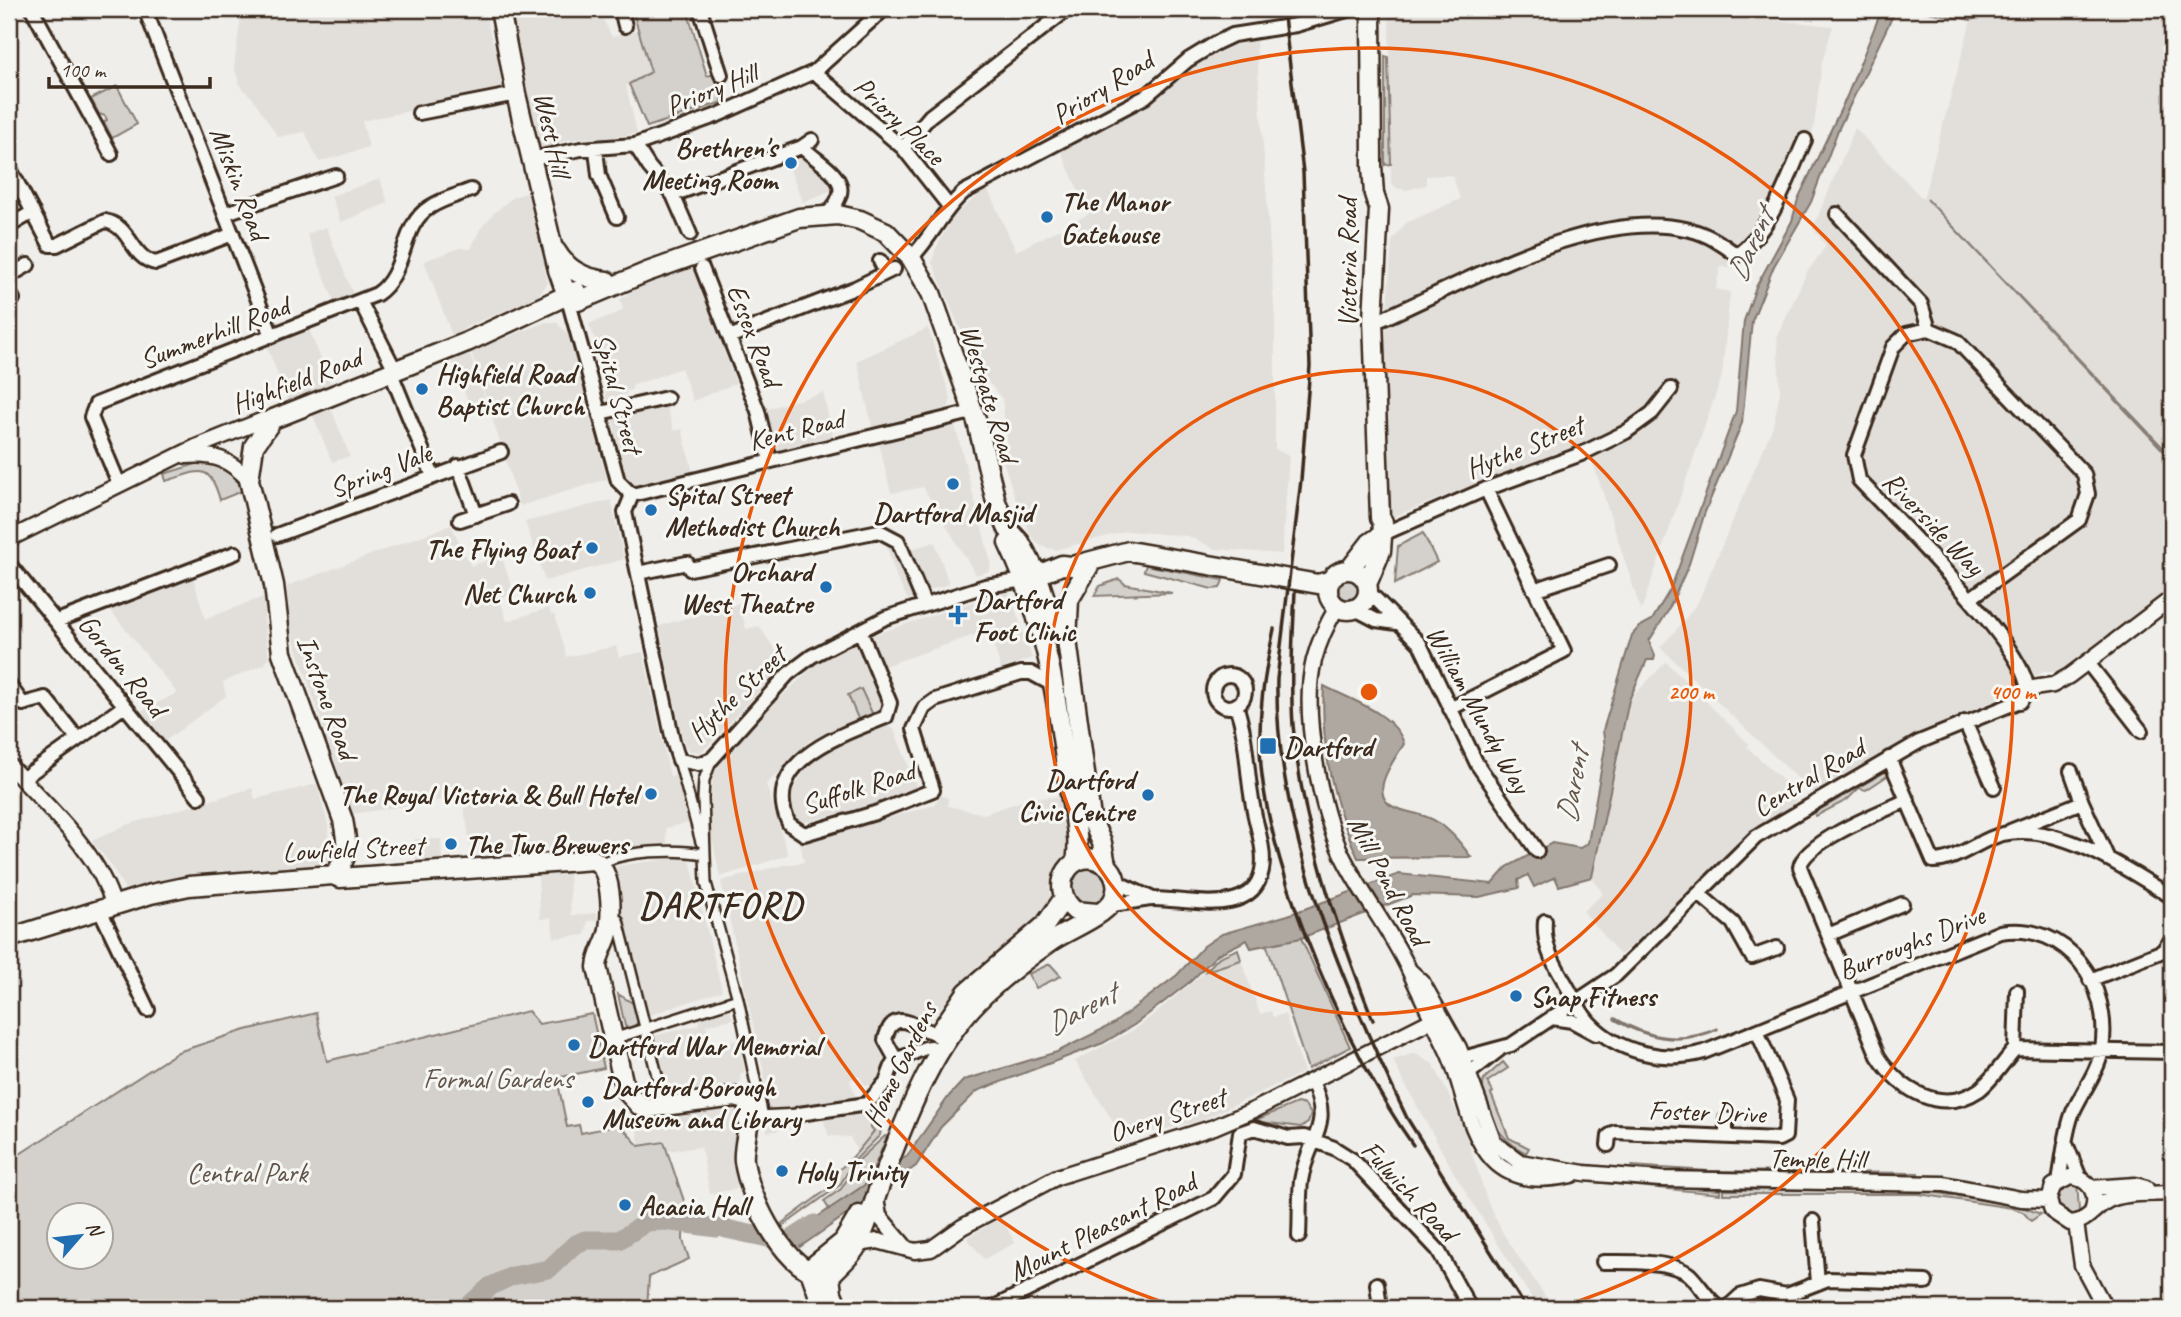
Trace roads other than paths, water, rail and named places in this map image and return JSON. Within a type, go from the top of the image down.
[{"type":"main road","name":"West Hill","points":[[500,9],[516,94],[558,270]]},
{"type":"main road","name":"Victoria Road","points":[[1355,609],[1365,600],[1381,551],[1378,531],[1373,319],[1379,209],[1374,194],[1372,166],[1371,9]]},
{"type":"main road","name":"Highfield Road","points":[[568,297],[578,302],[647,272],[785,222],[827,215],[860,220],[887,232]]},
{"type":"main road","name":"Westgate Road","points":[[887,232],[911,258],[931,293],[972,412],[996,502],[1008,529],[1026,552],[1035,579]]},
{"type":"main road","points":[[553,244],[567,266],[584,277],[607,281]]},
{"type":"main road","points":[[558,270],[568,297]]},
{"type":"main road","points":[[546,304],[556,292],[558,270]]},
{"type":"main road","name":"Highfield Road","points":[[273,419],[394,371],[546,304],[607,281],[647,272]]},
{"type":"main road","name":"Instone Road","points":[[273,419],[254,446],[249,480],[274,586],[282,653],[336,797],[346,854]]},
{"type":"main road","points":[[1008,529],[1007,540],[1035,579],[1055,629],[1067,640]]},
{"type":"main road","points":[[1349,570],[1378,531]]},
{"type":"main road","name":"Hythe Street","points":[[1035,579],[1067,573],[1072,566],[1129,551],[1318,584],[1329,582]]},
{"type":"main road","points":[[1035,579],[1056,687],[1077,836],[1076,862],[1062,879],[1063,898],[1075,911],[1103,909],[1115,897],[1116,882],[1106,865],[1102,843],[1091,818],[1067,640],[1069,600],[1093,561]]},
{"type":"main road","points":[[1355,609],[1336,607],[1328,593],[1329,582],[1337,573],[1349,570],[1362,576],[1368,588]]},
{"type":"main road","points":[[346,854],[377,873]]},
{"type":"main road","points":[[333,875],[346,854]]},
{"type":"main road","points":[[346,854],[357,876]]},
{"type":"main road","points":[[1076,862],[1092,859],[1106,865]]},
{"type":"main road","name":"Lowfield Street","points":[[9,938],[189,886],[586,860],[600,864]]},
{"type":"main road","points":[[600,864],[607,879],[610,927],[598,952],[597,967],[625,1090],[640,1106],[736,1097],[746,1101],[756,1116],[744,1158],[752,1194],[765,1222],[795,1259],[811,1273],[823,1308]]},
{"type":"main road","name":"Home Gardens","points":[[811,1273],[813,1268],[843,1242],[858,1234],[934,1040],[967,992],[1045,925],[1063,898]]},
{"type":"main road","name":"Home Gardens","points":[[831,1276],[858,1234],[875,1197],[894,1142],[928,1072],[967,1013],[1007,974],[1050,942],[1103,909]]},
{"type":"main road","points":[[934,1040],[954,1017],[967,1013]]},
{"type":"main road","points":[[811,1273],[831,1276],[832,1293],[838,1308]]},
{"type":"street","points":[[32,9],[111,154]]},
{"type":"street","name":"Miskin Road","points":[[145,9],[272,336]]},
{"type":"street","points":[[621,9],[625,26]]},
{"type":"street","points":[[700,9],[721,75]]},
{"type":"street","name":"Priory Hill","points":[[531,159],[581,149],[596,150],[635,145],[718,116],[814,72],[884,9]]},
{"type":"street","points":[[902,148],[930,116],[1068,9]]},
{"type":"street","name":"Priory Road","points":[[911,258],[925,244],[948,205],[979,182],[1144,97],[1188,60],[1216,43],[1233,35],[1296,25],[1350,9]]},
{"type":"street","name":"Priory Place","points":[[814,72],[902,148],[948,205]]},
{"type":"street","points":[[419,113],[516,94]]},
{"type":"street","points":[[1373,319],[1382,318],[1545,248],[1615,228],[1641,224],[1691,230],[1713,238],[1737,254],[1757,237],[1773,210],[1805,140]]},
{"type":"street","points":[[674,195],[807,144],[842,187],[842,197],[827,215]]},
{"type":"street","points":[[635,145],[649,167],[674,195],[690,234]]},
{"type":"street","points":[[596,150],[599,175],[617,217]]},
{"type":"street","points":[[9,167],[50,245],[57,245],[105,221],[123,229],[139,256],[156,263],[233,234]]},
{"type":"street","points":[[226,214],[336,176]]},
{"type":"street","name":"Summerhill Road","points":[[119,484],[91,417],[96,404],[361,303],[392,282],[416,220],[428,207],[471,190]]},
{"type":"street","points":[[9,226],[33,212]]},
{"type":"street","points":[[1837,214],[1921,304],[1929,329]]},
{"type":"street","points":[[729,337],[890,271],[880,261]]},
{"type":"street","points":[[9,276],[28,265]]},
{"type":"street","name":"Essex Road","points":[[702,268],[758,411],[770,461]]},
{"type":"street","name":"Spital Street","points":[[568,297],[618,481],[632,495],[625,512],[679,760]]},
{"type":"street","points":[[361,303],[394,371],[393,378],[433,475]]},
{"type":"street","name":"Riverside Way","points":[[1929,329],[1945,334],[1966,350],[2084,474],[2088,494],[2079,520],[1971,598],[1859,480],[1854,455],[1893,346],[1906,334],[1929,329]]},
{"type":"street","name":"Hythe Street","points":[[1378,531],[1581,454],[1626,432],[1652,413],[1671,388]]},
{"type":"street","points":[[600,414],[667,398]]},
{"type":"street","name":"Kent Road","points":[[632,495],[972,412]]},
{"type":"street","name":"Highfield Road","points":[[11,533],[196,447],[263,420],[273,419]]},
{"type":"street","name":"Spring Vale","points":[[277,535],[501,452]]},
{"type":"street","points":[[178,457],[205,454],[222,458],[249,480]]},
{"type":"street","points":[[458,466],[476,515]]},
{"type":"street","points":[[1450,709],[1564,651],[1486,489]]},
{"type":"street","points":[[460,520],[508,504]]},
{"type":"street","points":[[638,573],[687,563],[690,569],[879,531],[898,541],[925,605]]},
{"type":"street","points":[[57,621],[235,553]]},
{"type":"street","name":"Gordon Road","points":[[9,564],[199,797]]},
{"type":"street","points":[[1534,590],[1609,565]]},
{"type":"street","name":"Hythe Street","points":[[679,760],[690,765],[712,759],[788,674],[812,656],[861,633],[885,618],[985,586],[1035,579]]},
{"type":"street","name":"William Mundy Way","points":[[1368,588],[1420,644],[1490,786],[1537,851]]},
{"type":"street","points":[[1971,598],[2023,669],[2028,679],[2023,695]]},
{"type":"street","name":"Central Road","points":[[1462,1068],[1499,1050],[1551,1018],[1634,960],[1756,837],[1889,758],[2023,695],[2053,685],[2088,663],[2172,598]]},
{"type":"street","name":"Mill Pond Road","points":[[1336,607],[1313,662],[1311,712],[1321,791],[1330,824],[1359,886],[1437,1018],[1462,1068]]},
{"type":"street","name":"William Mundy Way","points":[[1355,609],[1377,620],[1404,626]]},
{"type":"street","name":"Suffolk Road","points":[[861,633],[890,703],[886,717],[810,751],[789,778],[783,794],[783,812],[796,831],[807,834],[875,813],[933,790],[914,729],[924,708],[935,700],[1005,677],[1031,673],[1056,687]]},
{"type":"street","points":[[2088,663],[2141,731]]},
{"type":"street","points":[[9,685],[23,704],[45,698],[78,739]]},
{"type":"street","points":[[1103,909],[1153,899],[1199,904],[1227,901],[1247,892],[1260,876],[1262,859],[1248,780],[1246,735],[1236,705]]},
{"type":"street","points":[[22,779],[123,707]]},
{"type":"street","points":[[1965,722],[1994,787]]},
{"type":"street","points":[[1889,758],[1933,861],[2081,802]]},
{"type":"street","points":[[712,759],[704,780],[703,798],[706,883],[737,999],[756,1116],[799,1114],[867,1104],[886,1082],[895,1058],[885,1040],[894,1024],[912,1021],[934,1040],[907,1057],[895,1058]]},
{"type":"street","points":[[679,760],[704,854]]},
{"type":"street","points":[[9,765],[93,859],[104,878],[107,908],[148,1010]]},
{"type":"street","points":[[2071,771],[2081,802],[2108,859]]},
{"type":"street","points":[[1908,800],[1858,821],[1807,855],[1801,862],[1801,872],[1883,1064],[1894,1079],[1922,1097],[1959,1098],[1980,1089],[2015,1049],[2017,991]]},
{"type":"street","points":[[2004,834],[2037,834],[2072,843],[2108,859],[2172,897]]},
{"type":"street","name":"Lowfield Street","points":[[600,864],[612,857],[684,848],[704,854]]},
{"type":"street","points":[[1116,882],[1153,899]]},
{"type":"street","points":[[1699,894],[1733,923],[1752,957],[1777,948]]},
{"type":"street","points":[[1828,935],[1902,904]]},
{"type":"street","points":[[618,920],[663,1099]]},
{"type":"street","name":"Burroughs Drive","points":[[1545,921],[1544,938],[1548,952],[1588,1021],[1609,1039]]},
{"type":"street","name":"Burroughs Drive","points":[[1551,1018],[1572,1021],[1640,1052],[1686,1057],[1757,1031],[1992,934],[2014,930],[2041,933],[2056,939],[2082,965],[2101,1013],[2102,1052],[2072,1115],[2059,1181]]},
{"type":"street","points":[[2090,980],[2163,951],[2170,943]]},
{"type":"street","points":[[614,1039],[737,999]]},
{"type":"street","name":"Overy Street","points":[[858,1234],[907,1249],[931,1249],[962,1227],[1057,1177],[1214,1127],[1312,1082],[1437,1018]]},
{"type":"street","name":"Foster Drive","points":[[1608,1144],[1609,1136],[1615,1132],[1779,1139],[1788,1130],[1787,1100],[1757,1031]]},
{"type":"street","points":[[2015,1049],[2172,1052]]},
{"type":"street","name":"Temple Hill","points":[[1462,1068],[1480,1144],[1502,1167],[1531,1179],[1584,1173],[1718,1182],[1944,1184],[2021,1199],[2049,1200]]},
{"type":"street","points":[[1299,1236],[1301,1182],[1312,1141],[1322,1118],[1322,1104],[1312,1082]]},
{"type":"street","points":[[1726,1119],[1726,1137]]},
{"type":"street","name":"Mount Pleasant Road","points":[[992,1308],[1214,1198],[1234,1174],[1239,1138],[1244,1130],[1254,1128],[1288,1138],[1304,1137],[1312,1141]]},
{"type":"street","name":"Fulwich Road","points":[[1312,1141],[1334,1148],[1367,1173],[1438,1250],[1470,1308]]},
{"type":"street","points":[[2067,1146],[2080,1178],[2092,1188],[2095,1198],[2092,1212]]},
{"type":"street","points":[[2076,1223],[2056,1217],[2049,1200],[2050,1191],[2059,1181],[2070,1177],[2080,1178]]},
{"type":"street","points":[[2092,1188],[2142,1185],[2156,1194]]},
{"type":"street","points":[[2076,1223],[2099,1204],[2119,1196],[2172,1193]]},
{"type":"street","points":[[875,1197],[879,1216],[907,1249]]},
{"type":"street","points":[[1813,1221],[1818,1283]]},
{"type":"street","points":[[2076,1223],[2082,1265],[2105,1308]]},
{"type":"street","points":[[1603,1262],[1649,1263],[1689,1274],[1702,1292],[1720,1308]]},
{"type":"street","points":[[1727,1308],[1740,1296],[1759,1290],[1787,1295],[1818,1283],[1839,1279],[1926,1282]]},
{"type":"street","points":[[1377,1284],[1380,1308]]},
{"type":"waterway","points":[[1615,1019],[1640,1031],[1665,1037],[1691,1037],[1717,1029]]},
{"type":"waterway","name":"Darent","points":[[466,1308],[491,1286],[512,1276],[549,1269],[574,1245],[585,1240],[619,1240],[647,1222],[665,1221],[717,1228]]},
{"type":"waterway","name":"Darent","points":[[726,1229],[787,1242],[815,1224]]},
{"type":"railway","points":[[1283,9],[1303,172],[1310,366],[1301,480],[1277,679],[1279,735],[1287,792],[1317,905],[1337,961],[1383,1068],[1407,1118],[1526,1308]]},
{"type":"railway","points":[[1295,591],[1292,708],[1304,801],[1322,876],[1373,1020]]},
{"type":"railway","points":[[1274,629],[1262,697],[1260,749],[1268,810],[1280,859],[1296,911],[1339,1014],[1363,1063],[1413,1145]]},
{"type":"place","name":"Brethren's Meeting Room","points":[[791,163]]},
{"type":"place","name":"The Manor Gatehouse","points":[[1047,217]]},
{"type":"place","name":"Highfield Road Baptist Church","points":[[422,389]]},
{"type":"place","name":"Dartford Masjid","points":[[953,484]]},
{"type":"place","name":"Spital Street Methodist Church","points":[[651,510]]},
{"type":"place","name":"The Flying Boat","points":[[592,548]]},
{"type":"place","name":"Orchard West Theatre","points":[[826,587]]},
{"type":"place","name":"Net Church","points":[[590,593]]},
{"type":"place","name":"Dartford Foot Clinic","points":[[958,615]]},
{"type":"place","name":"Dartford","points":[[1268,746]]},
{"type":"place","name":"The Royal Victoria & Bull Hotel","points":[[651,794]]},
{"type":"place","name":"Dartford Civic Centre","points":[[1148,795]]},
{"type":"place","name":"The Two Brewers","points":[[451,844]]},
{"type":"place","name":"Snap Fitness","points":[[1516,996]]},
{"type":"place","name":"Dartford War Memorial","points":[[574,1045]]},
{"type":"place","name":"Dartford Borough Museum and Library","points":[[588,1102]]},
{"type":"place","name":"Holy Trinity","points":[[782,1171]]},
{"type":"place","name":"Acacia Hall","points":[[625,1205]]},
{"type":"district","name":"DARTFORD","points":[[721,905]]},
{"type":"park label","name":"Formal Gardens","points":[[498,1078]]},
{"type":"park label","name":"Central Park","points":[[247,1172]]}]
